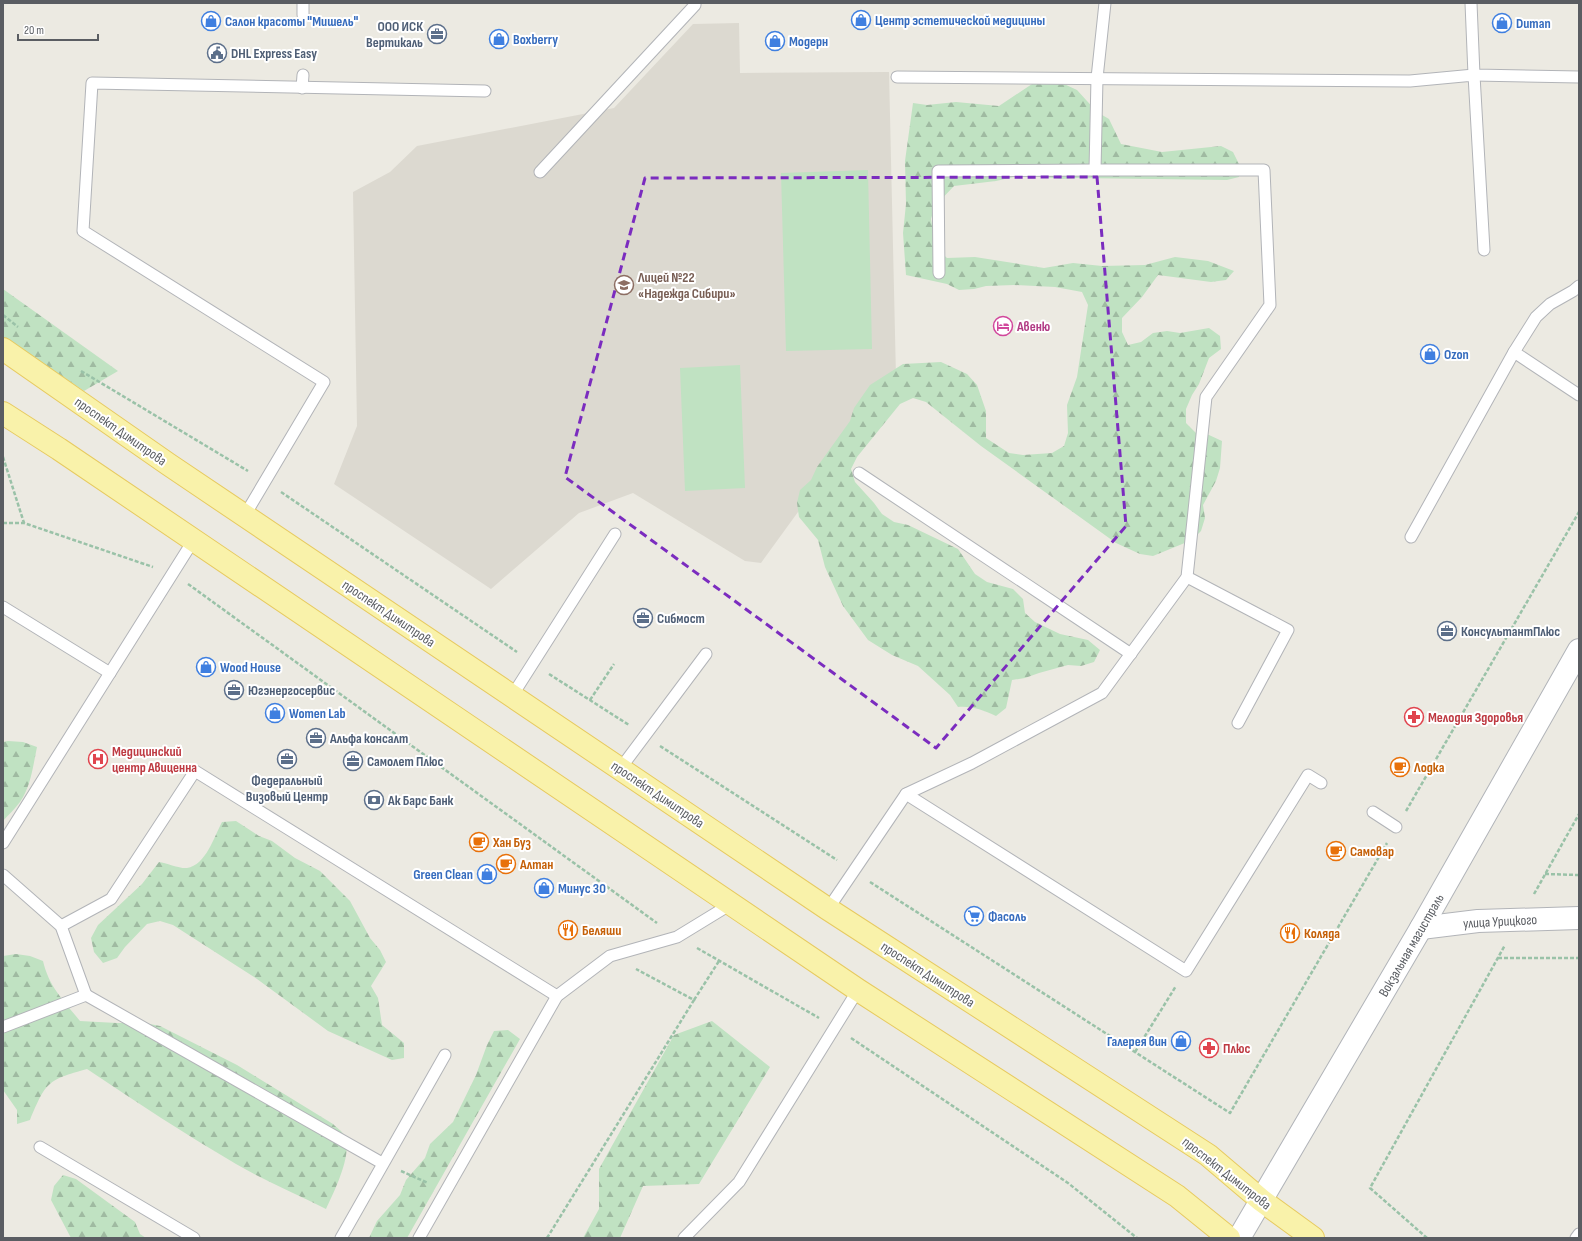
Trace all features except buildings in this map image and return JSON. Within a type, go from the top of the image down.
[{"type":"main road","name":"проспект Димитрова","points":[[3,349],[245,515],[828,909],[1208,1155],[1261,1200],[1313,1238]]},
{"type":"main road","points":[[3,413],[60,450],[858,990],[1177,1196],[1229,1238]]},
{"type":"main road","name":"Вокзальная магистраль","points":[[1239,1238],[1421,928],[1579,650]]},
{"type":"main road","name":"улица Урицкого","points":[[1421,928],[1478,921],[1579,918]]},
{"type":"lane","points":[[303,3],[303,15]]},
{"type":"lane","points":[[540,172],[695,5],[695,3]]},
{"type":"lane","points":[[1095,170],[1097,78],[1105,3]]},
{"type":"lane","points":[[1470,3],[1484,250]]},
{"type":"lane","points":[[302,88],[303,75]]},
{"type":"lane","points":[[897,77],[1410,81],[1474,75],[1579,78]]},
{"type":"lane","points":[[245,515],[324,382],[83,231],[92,83],[485,91]]},
{"type":"lane","points":[[828,909],[906,794],[972,763],[1102,693],[1187,577],[1206,397],[1270,305],[1264,170],[938,171],[939,273]]},
{"type":"lane","points":[[1411,537],[1514,352],[1536,317],[1550,304],[1579,286]]},
{"type":"lane","points":[[1514,352],[1579,395]]},
{"type":"lane","points":[[859,472],[1132,654]]},
{"type":"lane","points":[[512,696],[615,534]]},
{"type":"lane","points":[[3,843],[194,541]]},
{"type":"lane","points":[[1187,577],[1288,630],[1238,723]]},
{"type":"lane","points":[[3,608],[110,673]]},
{"type":"lane","points":[[620,769],[706,654]]},
{"type":"lane","points":[[61,926],[111,899],[195,771],[557,996]]},
{"type":"lane","points":[[906,794],[1186,971],[1308,775],[1321,783]]},
{"type":"lane","points":[[1373,812],[1396,827]]},
{"type":"lane","points":[[3,875],[61,926],[86,995],[382,1163]]},
{"type":"lane","points":[[419,1238],[557,996],[610,956],[677,937],[731,904]]},
{"type":"lane","points":[[684,1238],[739,1182],[858,990]]},
{"type":"lane","points":[[3,1027],[86,995]]},
{"type":"lane","points":[[340,1238],[445,1055]]},
{"type":"lane","points":[[40,1147],[194,1238]]},
{"type":"lane","points":[[1576,1238],[1579,1234]]},
{"type":"path","points":[[3,457],[24,523]]},
{"type":"path","points":[[3,522],[24,523],[173,573],[677,937],[835,1028],[1068,1183],[1137,1238]]},
{"type":"path","points":[[590,700],[614,664]]},
{"type":"path","points":[[1427,1238],[1370,1188],[1579,814]]},
{"type":"path","points":[[1545,874],[1579,875]]},
{"type":"path","points":[[610,956],[694,1000]]},
{"type":"path","points":[[1498,958],[1579,958]]},
{"type":"path","points":[[547,1238],[719,961]]},
{"type":"path","points":[[1135,1052],[1186,971]]},
{"type":"path","points":[[382,1163],[446,1191]]},
{"type":"highlighted area","points":[[1097,177],[1126,526],[936,748],[565,477],[645,178]]},
{"type":"shaded area","name":"Лицей №22 «Надежда Сибири»","points":[[739,23],[740,73],[889,72],[896,377],[761,563],[745,561],[633,493],[579,513],[491,589],[334,484],[357,426],[353,192],[390,172],[417,146],[614,108],[693,24]]},
{"type":"green space","points":[[1035,82],[1064,84],[1077,90],[1097,112],[1109,119],[1121,144],[1162,152],[1221,146],[1233,152],[1239,164],[1239,177],[1227,180],[1063,179],[1023,175],[996,181],[954,186],[935,206],[931,219],[936,248],[947,258],[975,257],[1044,268],[1073,263],[1102,266],[1145,265],[1175,257],[1208,261],[1234,271],[1226,280],[1211,282],[1158,275],[1142,297],[1122,318],[1122,332],[1128,345],[1141,342],[1153,333],[1167,331],[1180,333],[1209,328],[1220,336],[1221,349],[1209,358],[1199,384],[1186,409],[1186,423],[1196,433],[1209,435],[1222,441],[1220,468],[1216,481],[1203,505],[1205,518],[1201,531],[1192,540],[1153,556],[1140,554],[1116,543],[981,446],[926,402],[913,398],[900,404],[857,457],[851,469],[855,482],[882,514],[894,522],[908,525],[958,549],[975,574],[987,582],[1013,589],[1023,599],[1025,613],[1035,622],[1060,634],[1088,640],[1100,650],[1094,662],[1081,666],[1068,665],[1025,678],[1012,680],[1006,708],[996,716],[977,709],[958,707],[950,695],[918,666],[892,655],[868,640],[843,606],[825,567],[818,540],[799,517],[797,503],[800,490],[811,480],[817,467],[850,421],[854,408],[870,385],[903,364],[941,362],[967,374],[977,385],[986,411],[986,438],[1009,453],[1023,455],[1052,453],[1064,446],[1068,433],[1067,405],[1077,377],[1088,305],[1082,292],[1055,287],[1014,285],[986,286],[974,289],[959,290],[947,284],[906,275],[903,233],[906,204],[905,161],[913,103],[927,105],[956,102],[999,106]]},
{"type":"green space","points":[[868,170],[872,349],[786,351],[781,173]]},
{"type":"green space","points":[[3,289],[118,371],[84,391],[3,337]]},
{"type":"green space","points":[[740,365],[745,488],[685,491],[680,368]]},
{"type":"green space","points":[[3,742],[23,742],[37,747],[31,776],[24,796],[3,821]]},
{"type":"green space","points":[[236,821],[259,836],[272,841],[295,858],[320,871],[350,901],[370,938],[380,950],[386,962],[371,986],[378,998],[382,1025],[404,1043],[404,1058],[392,1060],[328,1031],[257,979],[173,925],[160,921],[147,924],[125,947],[117,958],[103,963],[94,952],[91,938],[98,925],[142,884],[159,862],[184,868],[194,866],[209,850],[222,822]]},
{"type":"green space","points":[[16,954],[30,956],[43,961],[53,986],[80,1021],[145,1023],[160,1026],[237,1065],[333,1124],[344,1135],[347,1151],[342,1172],[326,1209],[236,1164],[161,1118],[87,1069],[63,1076],[50,1084],[40,1098],[30,1120],[17,1124],[17,1110],[3,1090],[3,956]]},
{"type":"green space","points":[[712,1021],[770,1067],[699,1184],[643,1186],[620,1238],[583,1238],[599,1209],[599,1169],[674,1035]]},
{"type":"green space","points":[[508,1030],[520,1039],[407,1238],[369,1238],[377,1221],[400,1195],[406,1180],[425,1158],[430,1144],[453,1122],[476,1075],[494,1031]]},
{"type":"green space","points":[[63,1175],[76,1179],[135,1222],[140,1234],[146,1238],[71,1238],[51,1200],[54,1186]]},
{"type":"place","name":"Центр эстетической медицины","points":[[861,20]]},
{"type":"place","name":"Салон красоты \"Мишель\"","points":[[211,21]]},
{"type":"place","name":"Duman","points":[[1502,23]]},
{"type":"place","name":"ООО ИСК Вертикаль","points":[[437,34]]},
{"type":"place","name":"Boxberry","points":[[499,39]]},
{"type":"place","name":"Модерн","points":[[775,41]]},
{"type":"place","name":"DHL Express Easy","points":[[217,53]]},
{"type":"place","name":"Лицей №22 «Надежда Сибири»","points":[[624,285]]},
{"type":"place","name":"Авеню","points":[[1003,326]]},
{"type":"place","name":"Ozon","points":[[1430,354]]},
{"type":"place","name":"Сибмост","points":[[643,618]]},
{"type":"place","name":"КонсультантПлюс","points":[[1447,631]]},
{"type":"place","name":"Wood House","points":[[206,667]]},
{"type":"place","name":"Югэнергосервис","points":[[234,690]]},
{"type":"place","name":"Women Lab","points":[[275,713]]},
{"type":"place","name":"Мелодия Здоровья","points":[[1414,717]]},
{"type":"place","name":"Альфа консалт","points":[[316,738]]},
{"type":"place","name":"Медицинский центр Авиценна","points":[[98,759]]},
{"type":"place","name":"Федеральный Визовый Центр","points":[[287,759]]},
{"type":"place","name":"Самолет Плюс","points":[[353,761]]},
{"type":"place","name":"Лодка","points":[[1400,767]]},
{"type":"place","name":"Ак Барс Банк","points":[[374,800]]},
{"type":"place","name":"Хан Буз","points":[[479,842]]},
{"type":"place","name":"Самовар","points":[[1336,851]]},
{"type":"place","name":"Алтан","points":[[506,864]]},
{"type":"place","name":"Green Clean","points":[[487,874]]},
{"type":"place","name":"Минус 30","points":[[544,888]]},
{"type":"place","name":"Фасоль","points":[[974,916]]},
{"type":"place","name":"Беляши","points":[[568,930]]},
{"type":"place","name":"Коляда","points":[[1290,933]]},
{"type":"place","name":"Галерея вин","points":[[1181,1041]]},
{"type":"place","name":"Плюс","points":[[1209,1048]]}]
